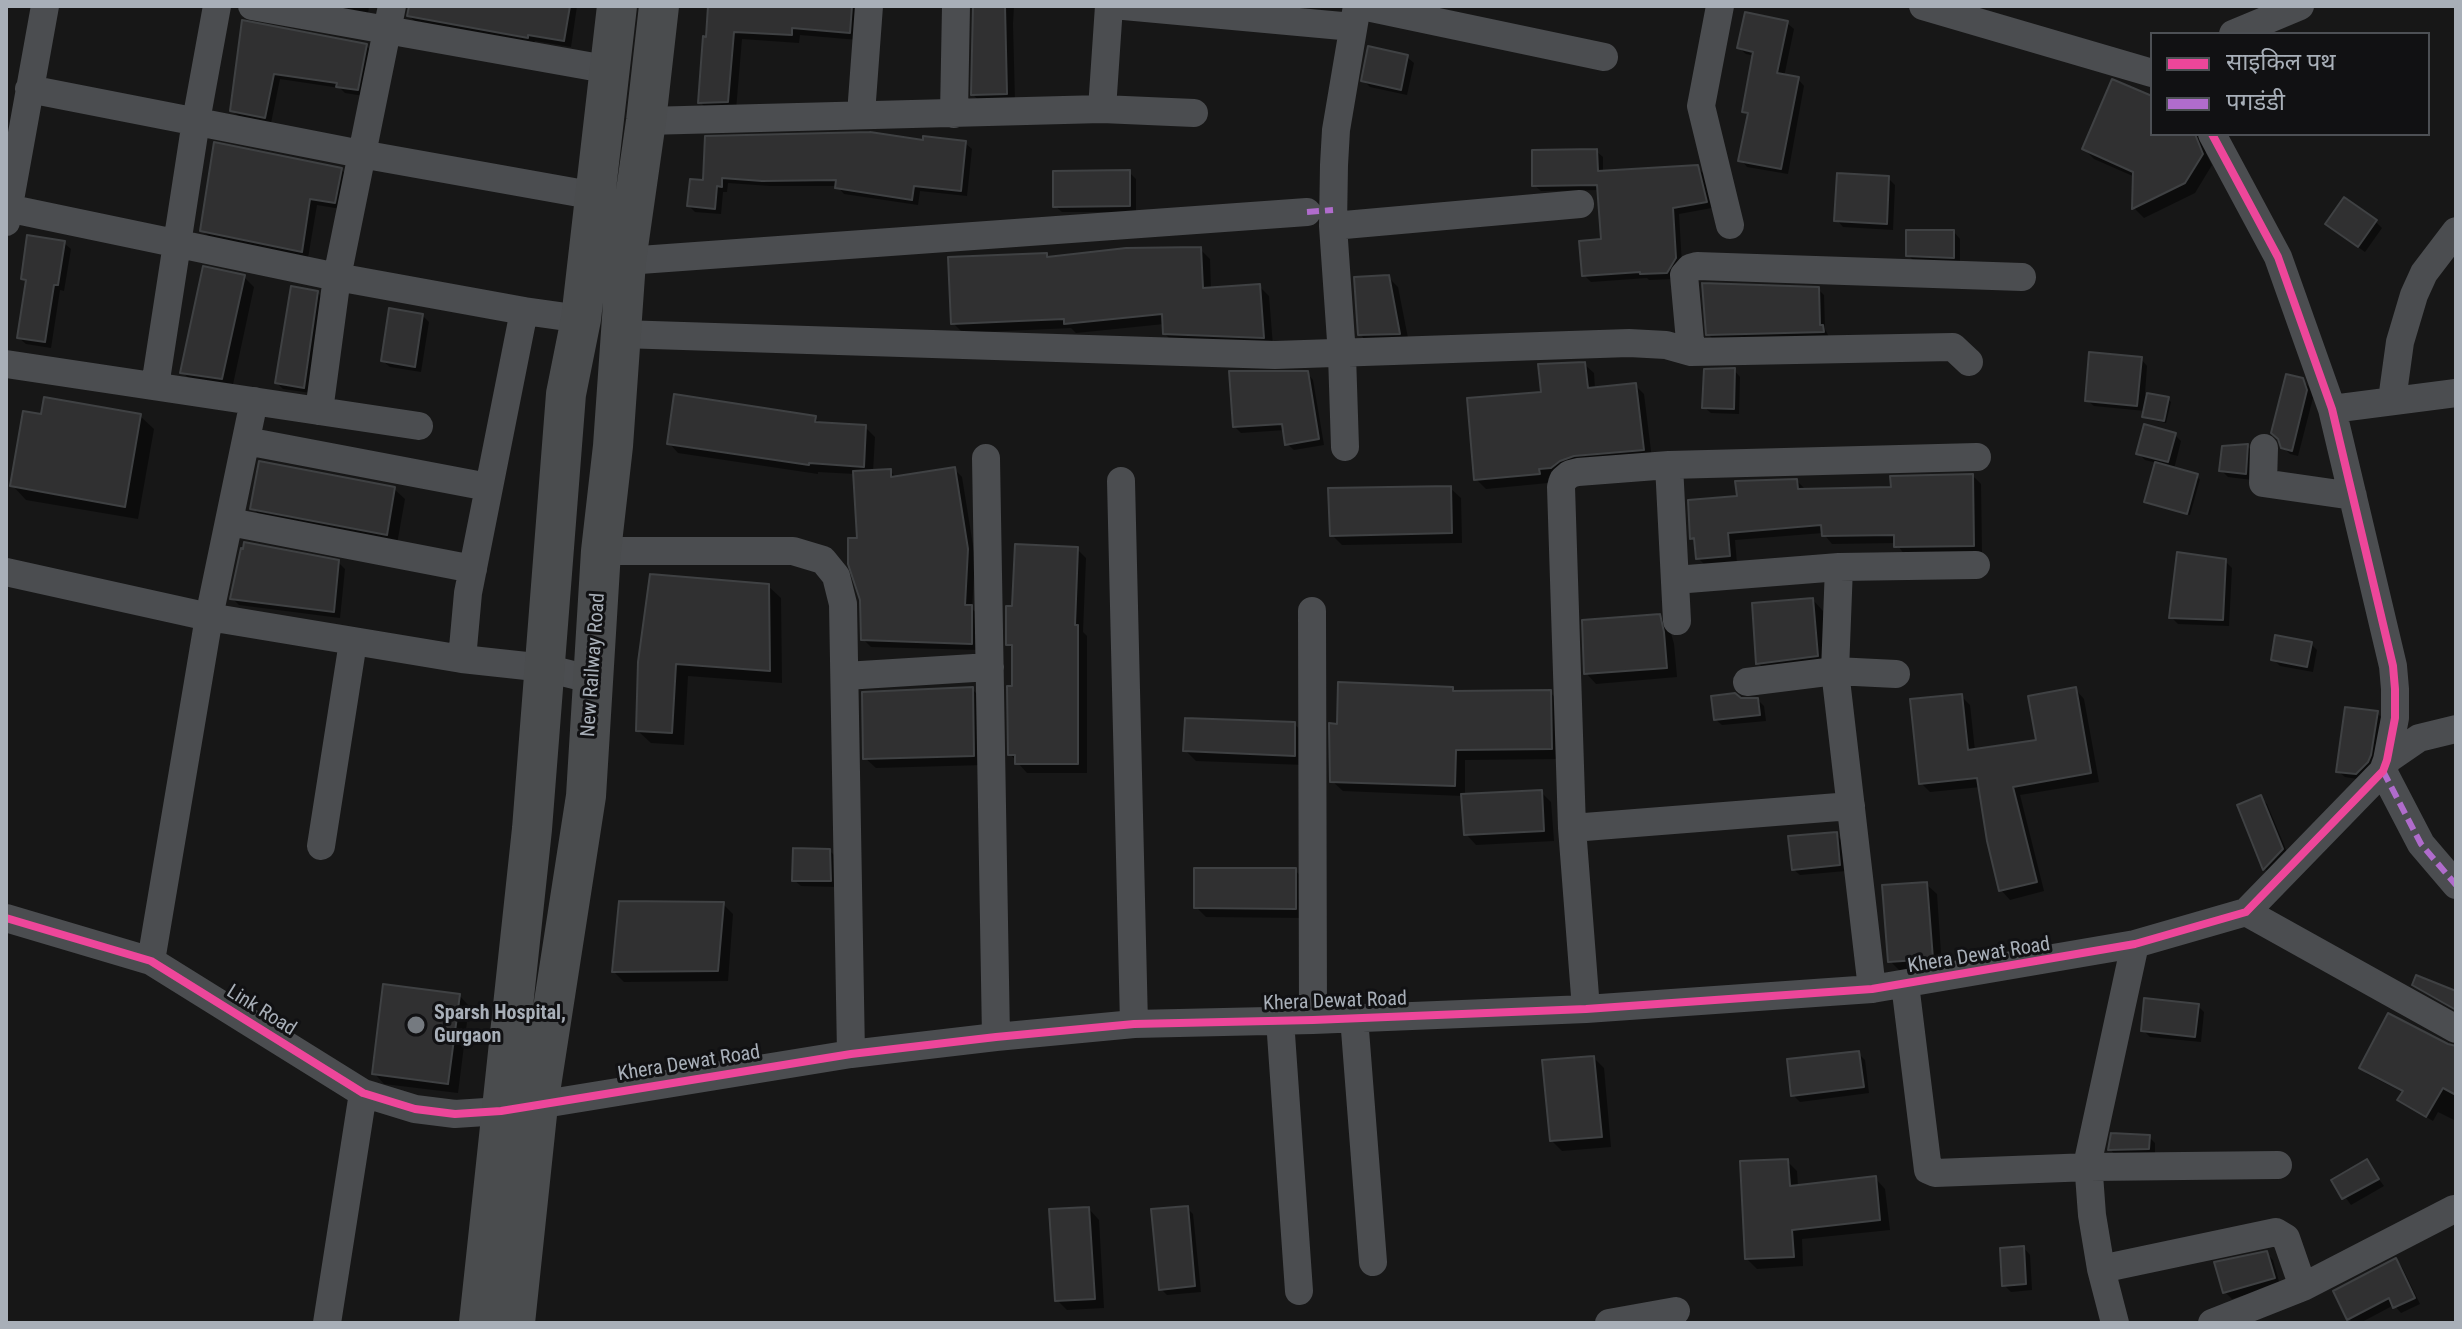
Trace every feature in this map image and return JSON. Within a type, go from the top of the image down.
[{"type":"main road","name":"New Railway Road","points":[[515,1323],[519,1108],[532,829],[566,394],[581,319],[617,6]]},
{"type":"main road","name":"New Railway Road","points":[[479,1323],[519,1108],[586,796],[601,551],[613,446],[626,261],[659,6]]},
{"type":"street","points":[[45,6],[7,215],[581,319]]},
{"type":"street","points":[[155,386],[217,6]]},
{"type":"street","points":[[252,6],[389,18],[611,70]]},
{"type":"street","points":[[861,114],[869,6]]},
{"type":"street","points":[[954,114],[956,6]]},
{"type":"street","points":[[1102,109],[1109,6]]},
{"type":"street","points":[[1124,6],[1357,13],[1604,57]]},
{"type":"street","points":[[1720,6],[1701,106],[1730,225]]},
{"type":"street","points":[[1923,6],[2150,72]]},
{"type":"street","points":[[2243,22],[2300,6]]},
{"type":"street","points":[[1345,447],[1333,226],[1336,130],[1357,13]]},
{"type":"street","points":[[319,411],[337,277],[389,18]]},
{"type":"street","points":[[29,89],[596,196]]},
{"type":"street","points":[[646,121],[1102,109],[1194,113]]},
{"type":"street","points":[[2213,136],[2278,257],[2332,409],[2393,666],[2395,718],[2385,766],[2421,844],[2456,885]]},
{"type":"street","points":[[1333,226],[1580,204]]},
{"type":"street","points":[[626,261],[1307,212]]},
{"type":"street","points":[[2392,400],[2400,342],[2414,295],[2424,273],[2456,231]]},
{"type":"street","points":[[1691,352],[1684,275],[1697,266],[2022,277]]},
{"type":"street","points":[[462,659],[468,593],[524,311]]},
{"type":"street","points":[[621,334],[1275,355],[1629,343],[1666,345],[1691,352],[1953,347],[1969,362]]},
{"type":"street","points":[[6,364],[419,426]]},
{"type":"street","points":[[2332,409],[2456,393]]},
{"type":"street","points":[[151,961],[209,617],[254,401]]},
{"type":"street","points":[[246,441],[488,487]]},
{"type":"street","points":[[2264,448],[2263,483],[2353,496]]},
{"type":"street","points":[[1586,1009],[1572,828],[1563,480],[1578,472],[1669,465],[1977,457]]},
{"type":"street","points":[[986,458],[996,1037]]},
{"type":"street","points":[[1669,465],[1677,621]]},
{"type":"street","points":[[1121,481],[1134,1024]]},
{"type":"street","points":[[230,522],[473,569]]},
{"type":"street","points":[[601,551],[793,551],[823,560],[836,576],[843,604],[851,1054]]},
{"type":"street","points":[[1675,580],[1839,567],[1976,565]]},
{"type":"street","points":[[1839,567],[1835,671],[1872,989]]},
{"type":"street","points":[[6,572],[209,617],[462,659],[545,668],[594,680]]},
{"type":"street","points":[[1312,611],[1313,1020]]},
{"type":"street","points":[[321,846],[353,642]]},
{"type":"street","points":[[845,676],[990,667]]},
{"type":"street","points":[[1747,682],[1835,671],[1896,674]]},
{"type":"street","points":[[2456,729],[2419,738],[2385,766],[2246,912],[2456,1029]]},
{"type":"street","points":[[1572,828],[1851,806]]},
{"type":"street","name":"Khera Dewat Road","points":[[519,1108],[851,1054],[1134,1024],[1586,1009],[1872,989],[2135,944],[2246,912]]},
{"type":"street","name":"Link Road","points":[[6,918],[151,961],[363,1093],[415,1109],[455,1114],[519,1108]]},
{"type":"street","points":[[2115,1323],[2101,1269],[2092,1215],[2088,1161],[2135,944]]},
{"type":"street","points":[[1905,984],[1928,1170],[1935,1173],[2278,1165]]},
{"type":"street","points":[[1354,1017],[1373,1262]]},
{"type":"street","points":[[1280,1020],[1299,1291]]},
{"type":"street","points":[[327,1323],[363,1093]]},
{"type":"street","points":[[2212,1323],[2303,1287],[2454,1209]]},
{"type":"street","points":[[2101,1269],[2276,1232],[2286,1238],[2303,1287]]},
{"type":"street","points":[[1609,1323],[1676,1311]]},
{"type":"building","points":[[409,6],[570,6],[564,41],[528,35],[528,38],[407,16]]},
{"type":"building","points":[[708,6],[852,6],[850,33],[792,28],[792,35],[734,32],[728,102],[698,103]]},
{"type":"building","points":[[973,6],[1005,6],[1007,94],[971,95]]},
{"type":"building","points":[[1745,12],[1788,21],[1777,73],[1799,77],[1781,169],[1738,161],[1748,113],[1742,112],[1753,52],[1737,48]]},
{"type":"building","points":[[242,20],[367,44],[358,90],[336,87],[337,83],[274,74],[265,118],[230,111]]},
{"type":"building","points":[[1368,46],[1408,55],[1401,90],[1361,81]]},
{"type":"building","points":[[2112,79],[2150,95],[2150,136],[2196,136],[2203,154],[2185,183],[2132,209],[2133,172],[2082,149]]},
{"type":"building","points":[[870,132],[923,140],[923,136],[966,141],[961,191],[914,186],[912,200],[835,188],[836,180],[722,178],[722,187],[717,186],[715,209],[687,206],[690,179],[703,180],[705,136]]},
{"type":"building","points":[[214,142],[342,168],[335,203],[310,199],[302,252],[200,231]]},
{"type":"building","points":[[1597,149],[1598,171],[1698,165],[1707,202],[1673,208],[1676,258],[1667,273],[1582,276],[1579,241],[1601,239],[1597,185],[1532,186],[1532,150]]},
{"type":"building","points":[[1130,170],[1130,206],[1053,207],[1053,171]]},
{"type":"building","points":[[1837,173],[1889,176],[1887,224],[1834,221]]},
{"type":"building","points":[[2344,197],[2377,220],[2358,247],[2325,224]]},
{"type":"building","points":[[1906,230],[1954,230],[1954,258],[1906,256]]},
{"type":"building","points":[[27,235],[65,241],[45,342],[17,338],[26,280],[21,279]]},
{"type":"building","points":[[1201,247],[1203,288],[1260,284],[1264,338],[1163,334],[1162,314],[1064,324],[1064,319],[951,324],[948,257],[1047,253],[1047,257],[1126,248]]},
{"type":"building","points":[[203,266],[245,275],[222,379],[180,373]]},
{"type":"building","points":[[1389,275],[1400,334],[1358,335],[1354,277]]},
{"type":"building","points":[[1702,283],[1819,287],[1820,325],[1823,325],[1824,332],[1706,335]]},
{"type":"building","points":[[291,286],[318,291],[304,388],[275,383]]},
{"type":"building","points":[[389,308],[423,314],[415,367],[381,361]]},
{"type":"building","points":[[2089,352],[2142,357],[2137,406],[2085,401]]},
{"type":"building","points":[[1585,362],[1588,388],[1636,383],[1644,450],[1574,456],[1551,468],[1539,469],[1540,474],[1474,480],[1467,398],[1541,392],[1538,364]]},
{"type":"building","points":[[1735,368],[1734,409],[1702,408],[1704,369]]},
{"type":"building","points":[[1229,371],[1308,371],[1319,439],[1285,445],[1282,424],[1233,427]]},
{"type":"building","points":[[2286,374],[2303,378],[2307,390],[2292,451],[2281,448],[2278,439],[2271,433]]},
{"type":"building","points":[[2147,393],[2169,397],[2164,421],[2142,417]]},
{"type":"building","points":[[674,394],[816,416],[815,422],[866,425],[864,467],[809,465],[667,444]]},
{"type":"building","points":[[44,397],[141,414],[125,507],[10,486],[23,411],[41,414]]},
{"type":"building","points":[[2144,424],[2176,433],[2168,462],[2136,454]]},
{"type":"building","points":[[2248,444],[2246,474],[2219,471],[2222,446]]},
{"type":"building","points":[[259,461],[395,487],[387,535],[250,509]]},
{"type":"building","points":[[2155,462],[2198,474],[2187,514],[2144,502]]},
{"type":"building","points":[[955,467],[968,549],[965,605],[972,605],[972,644],[861,640],[860,600],[848,564],[848,538],[857,538],[853,471],[891,469],[891,477]]},
{"type":"building","points":[[1973,474],[1974,546],[1894,547],[1894,535],[1822,536],[1821,525],[1728,533],[1730,556],[1696,559],[1694,538],[1690,539],[1688,500],[1737,496],[1735,481],[1797,479],[1798,489],[1891,487],[1890,476]]},
{"type":"building","points":[[1451,486],[1452,533],[1330,536],[1328,488]]},
{"type":"building","points":[[244,542],[339,560],[334,612],[230,599]]},
{"type":"building","points":[[1015,544],[1078,547],[1075,625],[1078,625],[1078,764],[1015,764],[1015,755],[1008,755],[1007,686],[1012,686],[1012,645],[1006,645],[1006,606],[1012,606]]},
{"type":"building","points":[[2177,552],[2226,559],[2223,620],[2169,618]]},
{"type":"building","points":[[650,574],[769,584],[770,671],[676,664],[672,733],[636,731],[638,662]]},
{"type":"building","points":[[1813,598],[1818,656],[1756,664],[1752,603]]},
{"type":"building","points":[[1660,614],[1667,668],[1584,674],[1582,620]]},
{"type":"building","points":[[2275,635],[2312,642],[2307,667],[2271,660]]},
{"type":"building","points":[[1338,682],[1453,687],[1453,691],[1551,690],[1552,749],[1456,750],[1455,786],[1330,782],[1329,723],[1337,724]]},
{"type":"building","points":[[973,687],[974,756],[863,759],[862,692]]},
{"type":"building","points":[[2076,687],[2091,773],[2013,787],[2037,882],[1999,891],[1977,778],[1919,784],[1910,699],[1962,694],[1968,750],[2036,740],[2028,696]]},
{"type":"building","points":[[1735,693],[1741,698],[1758,698],[1760,715],[1714,720],[1711,696]]},
{"type":"building","points":[[2345,707],[2378,711],[2371,755],[2356,774],[2336,772]]},
{"type":"building","points":[[1185,718],[1295,722],[1295,756],[1183,751]]},
{"type":"building","points":[[1542,790],[1544,831],[1464,835],[1461,794]]},
{"type":"building","points":[[2261,795],[2283,849],[2263,870],[2237,805]]},
{"type":"building","points":[[1837,832],[1840,865],[1792,870],[1788,836]]},
{"type":"building","points":[[793,848],[830,849],[831,881],[792,881]]},
{"type":"building","points":[[1194,868],[1296,868],[1296,909],[1194,908]]},
{"type":"building","points":[[1927,882],[1933,959],[1888,962],[1882,885]]},
{"type":"building","points":[[619,901],[724,902],[718,971],[612,972]]},
{"type":"building","points":[[2416,975],[2456,991],[2456,1010],[2412,985]]},
{"type":"building","points":[[383,984],[460,994],[448,1084],[372,1074]]},
{"type":"building","points":[[2144,998],[2199,1004],[2195,1037],[2141,1031]]},
{"type":"building","points":[[2388,1013],[2456,1046],[2456,1095],[2443,1088],[2426,1117],[2397,1100],[2403,1091],[2359,1068]]},
{"type":"building","points":[[1859,1051],[1864,1087],[1791,1096],[1787,1059]]},
{"type":"building","points":[[1594,1056],[1602,1137],[1550,1141],[1542,1060]]},
{"type":"building","points":[[2111,1133],[2150,1135],[2149,1149],[2108,1150]]},
{"type":"building","points":[[1788,1159],[1790,1186],[1876,1176],[1880,1220],[1792,1230],[1794,1257],[1745,1259],[1740,1161]]},
{"type":"building","points":[[2367,1159],[2379,1179],[2342,1199],[2331,1180]]},
{"type":"building","points":[[1188,1206],[1195,1286],[1159,1290],[1151,1209]]},
{"type":"building","points":[[1089,1207],[1095,1299],[1055,1301],[1049,1209]]},
{"type":"building","points":[[2024,1246],[2026,1284],[2002,1286],[2000,1248]]},
{"type":"building","points":[[2267,1251],[2275,1278],[2223,1293],[2214,1262]]},
{"type":"building","points":[[2396,1258],[2415,1298],[2393,1308],[2389,1298],[2347,1320],[2333,1291]]},
{"type":"marked path","points":[[1307,212],[1333,210]]},
{"type":"marked path","points":[[2383,771],[2421,844],[2456,885]]},
{"type":"cycle path","points":[[6,918],[151,961],[363,1093],[415,1109],[455,1114],[501,1111],[851,1054],[1134,1024],[1586,1009],[1872,989],[2135,944],[2246,912],[2383,771],[2395,718],[2395,689],[2393,666],[2332,409],[2278,257],[2213,136]]},
{"type":"place","name":"Sparsh Hospital, Gurgaon","points":[[416,1025]]}]
